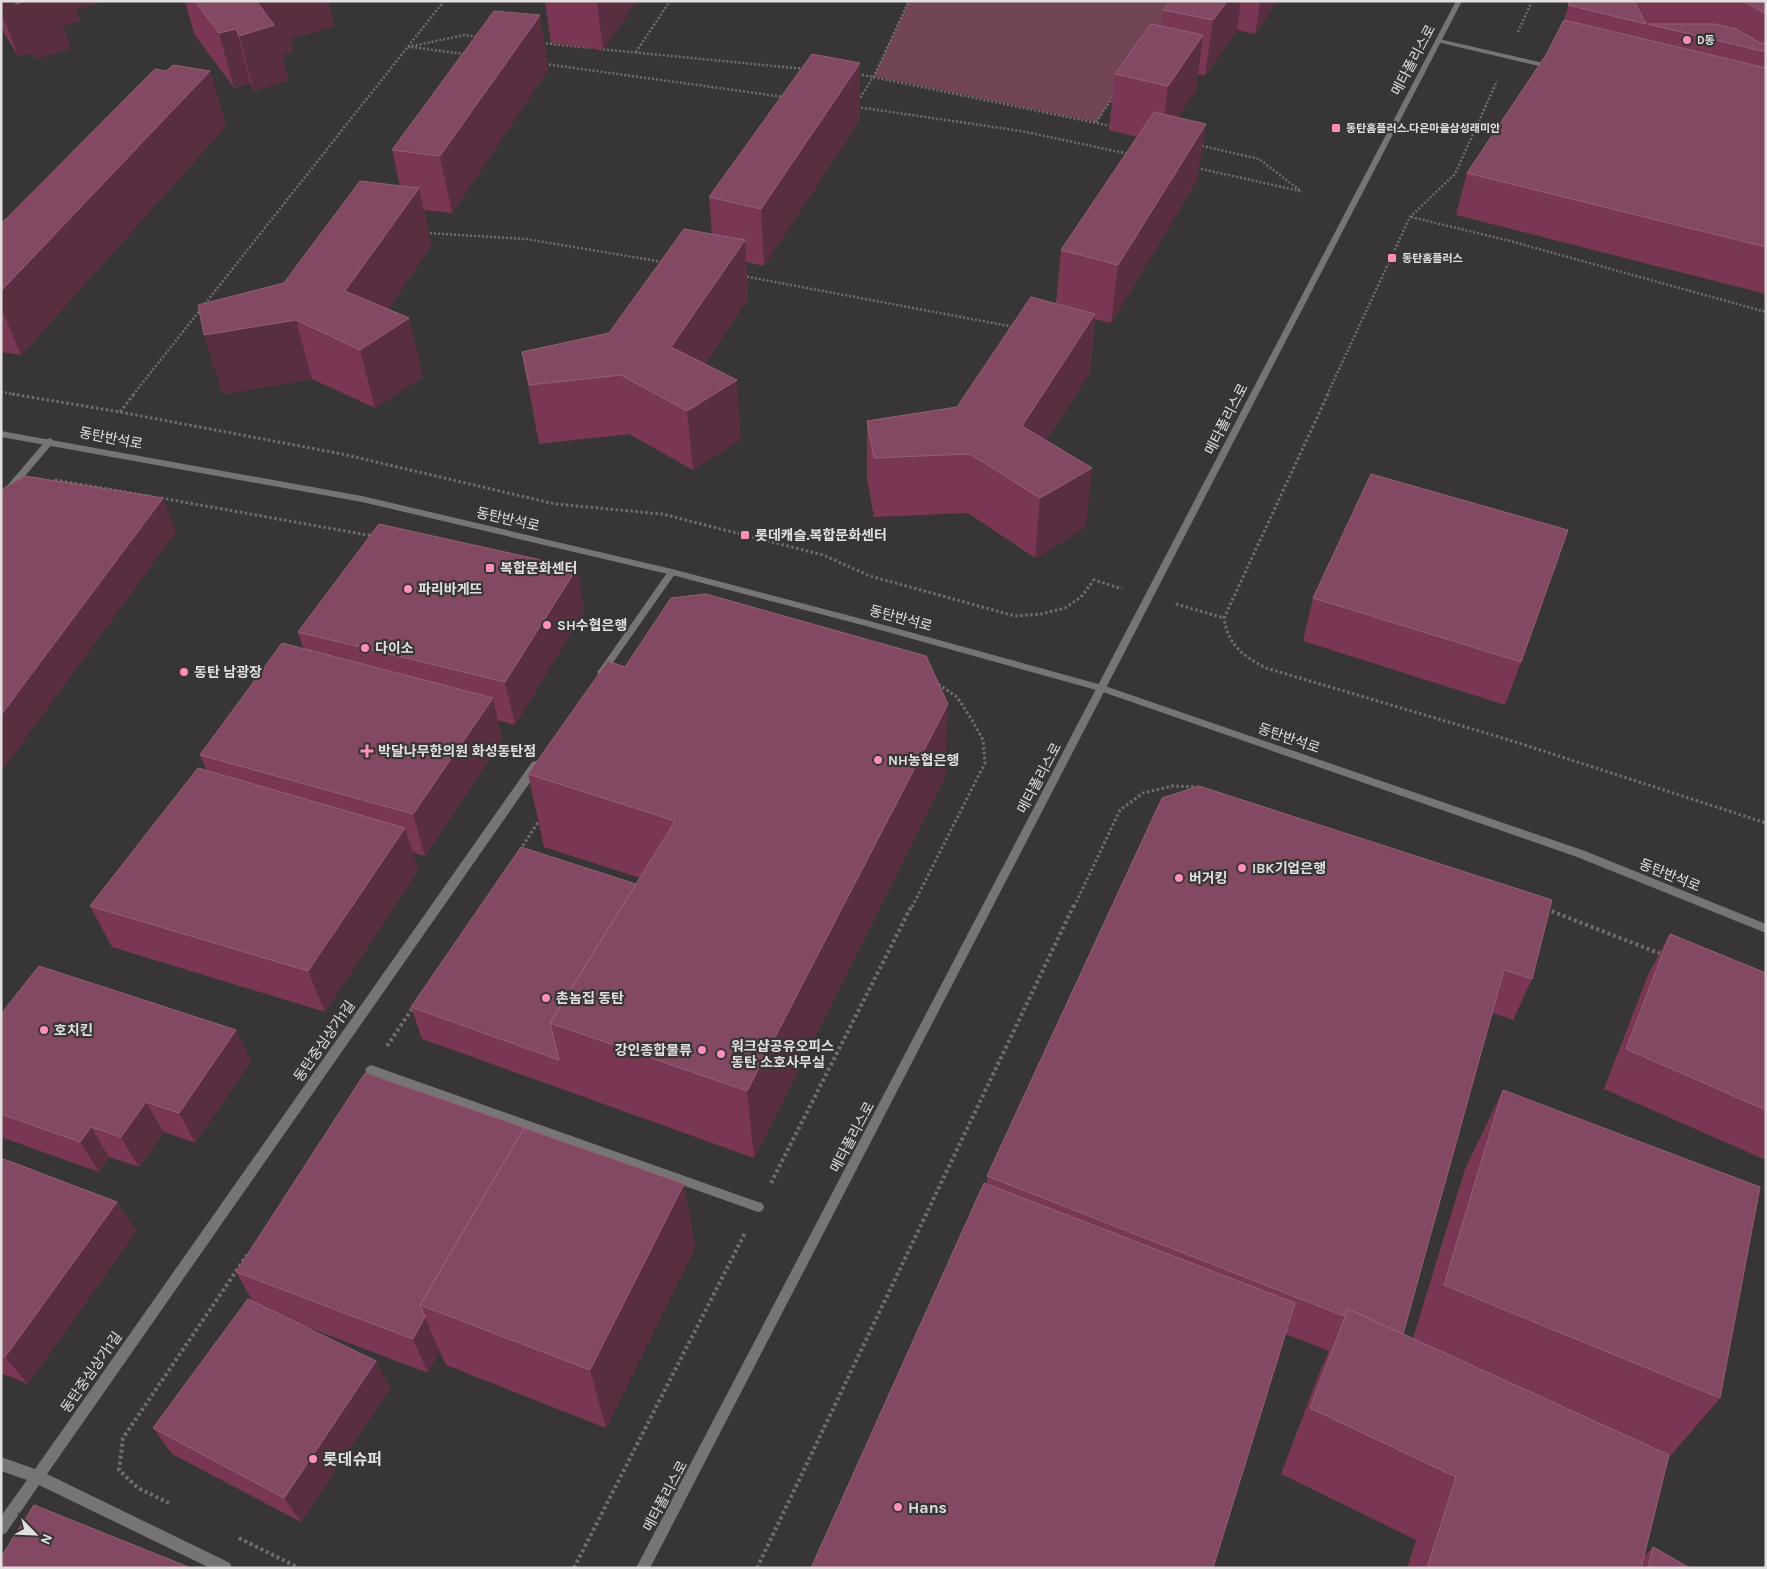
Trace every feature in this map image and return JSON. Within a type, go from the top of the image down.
[{"type":"street","name":"메타폴리스로","points":[[643,1568],[1459,1]]},
{"type":"street","points":[[1439,41],[1562,69]]},
{"type":"street","name":"동탄반석로","points":[[1,434],[50,441],[362,499],[672,572],[1102,688],[1581,854],[1766,929]]},
{"type":"street","points":[[1,499],[50,441]]},
{"type":"street","points":[[596,681],[672,572]]},
{"type":"street","name":"동탄중심상가1길","points":[[1,1528],[545,754]]},
{"type":"street","points":[[371,1070],[758,1207]]},
{"type":"street","points":[[1,1464],[36,1476],[225,1568]]},
{"type":"path","points":[[120,412],[444,1]]},
{"type":"path","points":[[636,52],[670,1]]},
{"type":"path","points":[[909,1],[874,76],[854,107],[1020,131],[1136,155]]},
{"type":"path","points":[[1532,1],[1455,174],[1410,217],[1224,618],[1225,629],[1232,643],[1243,657],[1266,668],[1506,739],[1766,823]]},
{"type":"path","points":[[408,47],[464,35],[480,37]]},
{"type":"path","points":[[538,43],[805,69]]},
{"type":"path","points":[[408,47],[466,54]]},
{"type":"path","points":[[544,64],[787,97]]},
{"type":"path","points":[[854,74],[874,76],[1115,126]]},
{"type":"path","points":[[1096,122],[1118,90]]},
{"type":"path","points":[[1191,144],[1258,159],[1302,192],[1192,167]]},
{"type":"path","points":[[1410,217],[1510,241],[1766,312]]},
{"type":"path","points":[[417,233],[526,238],[670,263]]},
{"type":"path","points":[[738,275],[1020,329]]},
{"type":"path","points":[[1,392],[120,412],[342,454],[555,504],[662,514],[823,555],[870,576],[1015,616],[1041,614],[1065,608],[1081,597],[1094,580]]},
{"type":"path","points":[[22,474],[379,537]]},
{"type":"path","points":[[574,1568],[985,764],[982,740],[957,697],[930,678]]},
{"type":"path","points":[[757,1568],[1120,810],[1143,793],[1172,786],[1200,787]]},
{"type":"path","points":[[516,856],[544,814]]},
{"type":"path","points":[[1536,906],[1592,926],[1665,956]]},
{"type":"path","points":[[371,1070],[416,1004]]},
{"type":"path","points":[[174,1506],[138,1488],[119,1470],[123,1438],[250,1250]]},
{"type":"path","points":[[237,1537],[299,1568]]},
{"type":"shaded area","points":[[909,1],[1179,1],[1096,122],[874,76]]},
{"type":"building","points":[[195,1],[262,1],[257,2],[274,25],[239,36],[236,29],[219,33]]},
{"type":"building","points":[[1170,1],[1227,1],[1213,20],[1163,10]]},
{"type":"building","points":[[1570,1],[1634,1],[1646,24],[1568,5]]},
{"type":"building","points":[[1741,1],[1766,1],[1766,14],[1745,2]]},
{"type":"building","points":[[494,11],[540,15],[440,156],[392,150]]},
{"type":"building","points":[[1564,20],[1766,68],[1766,247],[1467,173],[1546,55]]},
{"type":"building","points":[[1151,24],[1203,35],[1168,86],[1115,74]]},
{"type":"building","points":[[1647,24],[1715,24],[1736,29],[1758,42],[1766,44],[1766,52]]},
{"type":"building","points":[[812,54],[860,63],[761,209],[709,197]]},
{"type":"building","points":[[173,65],[210,71],[1,291],[1,224],[155,69],[166,71]]},
{"type":"building","points":[[1154,112],[1206,124],[1118,265],[1061,250]]},
{"type":"building","points":[[360,181],[419,188],[345,291],[409,318],[360,350],[296,320],[204,335],[198,305],[284,283]]},
{"type":"building","points":[[684,229],[745,240],[671,347],[737,380],[687,411],[621,375],[529,385],[522,352],[609,333]]},
{"type":"building","points":[[1031,297],[1095,314],[1022,426],[1092,468],[1040,498],[970,454],[874,458],[867,421],[957,407]]},
{"type":"building","points":[[1371,474],[1568,530],[1521,662],[1313,598]]},
{"type":"building","points":[[25,476],[163,498],[1,715],[1,490]]},
{"type":"building","points":[[379,524],[577,568],[505,682],[298,632]]},
{"type":"building","points":[[706,594],[926,656],[948,704],[747,1091],[550,1023],[675,821],[528,774],[608,661],[625,667],[671,598]]},
{"type":"building","points":[[282,643],[493,698],[413,814],[200,755]]},
{"type":"building","points":[[198,768],[405,828],[308,971],[90,906]]},
{"type":"building","points":[[1199,786],[1552,900],[1532,979],[1504,970],[1403,1334],[1348,1309],[1344,1316],[987,1176],[1162,798]]},
{"type":"building","points":[[521,847],[636,884],[550,1023],[559,1060],[411,1007]]},
{"type":"building","points":[[1670,934],[1766,973],[1766,1110],[1626,1049]]},
{"type":"building","points":[[39,966],[236,1030],[179,1113],[146,1102],[121,1137],[91,1127],[80,1142],[1,1114],[1,1014]]},
{"type":"building","points":[[365,1073],[531,1130],[524,1128],[420,1305],[425,1317],[413,1339],[236,1272]]},
{"type":"building","points":[[1503,1090],[1760,1187],[1720,1398],[1444,1285]]},
{"type":"building","points":[[524,1128],[684,1184],[590,1370],[420,1305]]},
{"type":"building","points":[[1,1158],[117,1202],[5,1357],[1,1356]]},
{"type":"building","points":[[984,1183],[1295,1303],[1213,1568],[811,1568]]},
{"type":"building","points":[[248,1299],[376,1361],[284,1498],[153,1428]]},
{"type":"building","points":[[1348,1309],[1669,1455],[1641,1568],[1427,1568],[1456,1477],[1310,1408]]},
{"type":"building","points":[[34,1505],[191,1568],[1,1568],[1,1557]]},
{"type":"building","points":[[1653,1547],[1690,1568],[1648,1568]]},
{"type":"place","name":"D동","points":[[1687,40]]},
{"type":"place","name":"동탄홈플러스.다은마을삼성래미안","points":[[1336,128]]},
{"type":"place","name":"동탄홈플러스","points":[[1392,258]]},
{"type":"place","name":"롯데캐슬.복합문화센터","points":[[745,535]]},
{"type":"place","name":"복합문화센터","points":[[490,568]]},
{"type":"place","name":"파리바게뜨","points":[[408,589]]},
{"type":"place","name":"SH수협은행","points":[[547,625]]},
{"type":"place","name":"다이소","points":[[365,648]]},
{"type":"place","name":"동탄 남광장","points":[[184,672]]},
{"type":"place","name":"박달나무한의원 화성동탄점","points":[[367,751]]},
{"type":"place","name":"NH농협은행","points":[[878,760]]},
{"type":"place","name":"IBK기업은행","points":[[1242,868]]},
{"type":"place","name":"버거킹","points":[[1179,878]]},
{"type":"place","name":"촌놈집 동탄","points":[[546,998]]},
{"type":"place","name":"호치킨","points":[[44,1030]]},
{"type":"place","name":"강인종합물류","points":[[702,1050]]},
{"type":"place","name":"워크샵공유오피스 동탄 소호사무실","points":[[721,1054]]},
{"type":"place","name":"롯데슈퍼","points":[[313,1459]]},
{"type":"place","name":"Hans","points":[[898,1507]]}]
